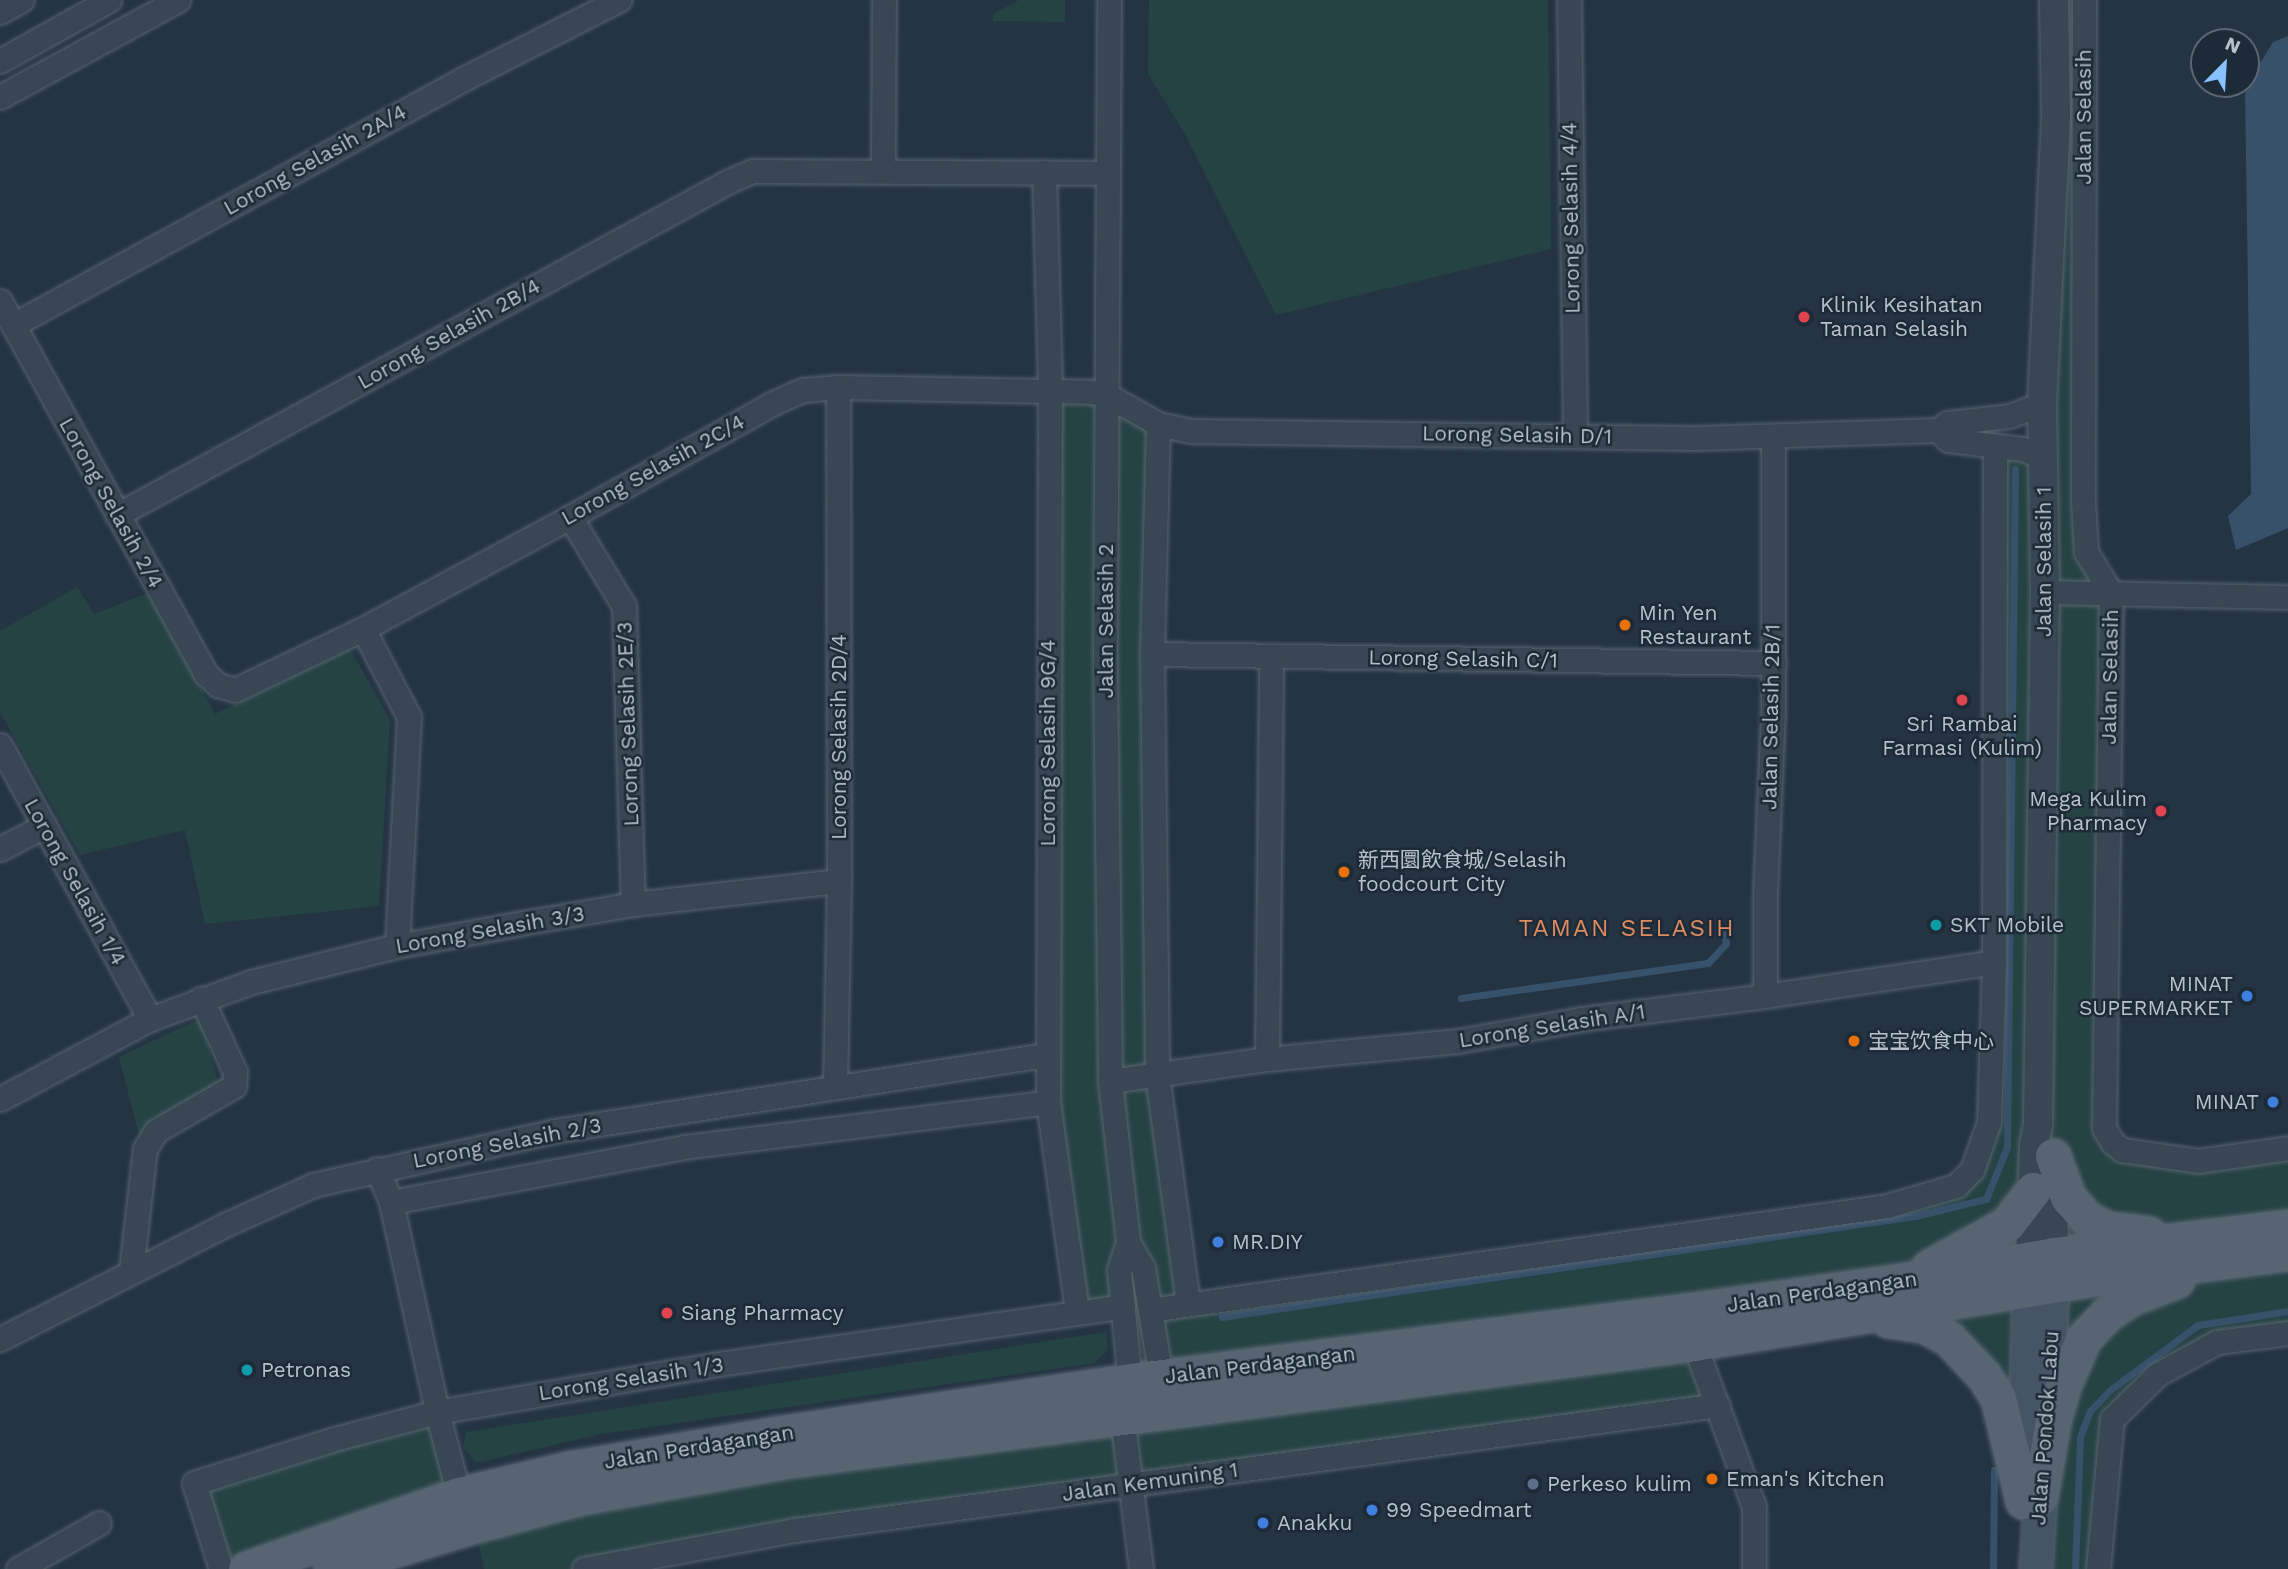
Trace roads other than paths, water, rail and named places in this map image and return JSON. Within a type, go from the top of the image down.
[{"type":"main road","points":[[2053,1156],[2068,1197],[2086,1217],[2107,1229],[2200,1240]]},
{"type":"main road","points":[[1901,1281],[2007,1224],[2034,1190]]},
{"type":"main road","name":"Jalan Perdagangan","points":[[331,1569],[475,1525],[581,1497],[783,1461],[1694,1343],[1835,1319],[2200,1240],[2288,1227]]},
{"type":"main road","name":"Jalan Perdagangan","points":[[246,1569],[459,1495],[568,1469],[659,1453],[1146,1379],[1901,1281],[2042,1273],[2121,1274],[2288,1253]]},
{"type":"main road","points":[[2032,1499],[2063,1386],[2084,1338],[2107,1314],[2131,1298],[2233,1260]]},
{"type":"main road","name":"Jalan Pondok Labu","points":[[2030,1569],[2042,1273]]},
{"type":"main road","points":[[1835,1319],[1891,1320],[1924,1325],[1949,1339],[1967,1356],[1998,1398],[2032,1499]]},
{"type":"main road","name":"Jalan Pondok Labu","points":[[2032,1499],[2036,1569]]},
{"type":"street","points":[[0,12],[22,0]]},
{"type":"street","points":[[0,61],[109,0]]},
{"type":"street","points":[[0,97],[178,0]]},
{"type":"street","name":"Lorong Selasih 2A/4","points":[[13,325],[465,78],[619,0]]},
{"type":"street","points":[[883,170],[884,0]]},
{"type":"street","name":"Jalan Selasih 2","points":[[1109,0],[1105,394],[1110,1081],[1128,1242]]},
{"type":"street","name":"Lorong Selasih 4/4","points":[[1569,0],[1575,436]]},
{"type":"street","name":"Jalan Selasih 1","points":[[2042,1273],[2034,1190],[2034,1145],[2038,1125],[2045,592],[2042,404],[2056,115],[2054,0]]},
{"type":"street","name":"Jalan Selasih","points":[[2084,0],[2083,501],[2086,552],[2111,593],[2104,1128],[2113,1143],[2122,1150],[2198,1161],[2288,1148]]},
{"type":"street","name":"Lorong Selasih 2B/4","points":[[117,515],[729,181],[753,171],[786,169],[1107,173]]},
{"type":"street","name":"Lorong Selasih 9G/4","points":[[1044,172],[1049,390],[1048,1102],[1077,1312]]},
{"type":"street","name":"Lorong Selasih 2/4","points":[[0,301],[205,673],[218,685],[235,690]]},
{"type":"street","name":"Lorong Selasih 2C/4","points":[[235,690],[363,629],[771,404],[803,390],[838,387],[1049,390],[1105,394]]},
{"type":"street","name":"Lorong Selasih 2D/4","points":[[835,1087],[839,881],[838,387]]},
{"type":"street","name":"Lorong Selasih D/1","points":[[1105,394],[1158,424],[1192,431],[1773,438],[1938,430]]},
{"type":"street","points":[[2042,404],[2009,416],[1947,424],[1938,430],[1948,440],[1995,446],[2043,457]]},
{"type":"street","points":[[1158,424],[1152,654],[1157,1074],[1188,1304]]},
{"type":"street","name":"Jalan Selasih 2B/1","points":[[1765,996],[1774,663],[1773,438]]},
{"type":"street","points":[[1150,1310],[1887,1206],[1956,1186],[1972,1170],[1989,1122],[1994,962],[1995,446]]},
{"type":"street","name":"Lorong Selasih 2E/3","points":[[570,517],[624,606],[633,904]]},
{"type":"street","points":[[2045,592],[2288,597]]},
{"type":"street","points":[[363,629],[409,717],[397,946]]},
{"type":"street","name":"Lorong Selasih C/1","points":[[1152,654],[1774,663]]},
{"type":"street","points":[[1267,1059],[1271,656]]},
{"type":"street","name":"Lorong Selasih 1/4","points":[[0,745],[150,1019]]},
{"type":"street","points":[[0,849],[44,826]]},
{"type":"street","name":"Lorong Selasih 3/3","points":[[150,1019],[201,998],[251,982],[397,946],[633,904],[839,881]]},
{"type":"street","name":"Lorong Selasih A/1","points":[[1110,1081],[1267,1059],[1458,1041],[1581,1019],[1765,996],[1994,962]]},
{"type":"street","points":[[131,1271],[145,1149],[156,1130],[234,1086],[236,1072],[201,998]]},
{"type":"street","points":[[0,1099],[150,1019]]},
{"type":"street","name":"Lorong Selasih 2/3","points":[[0,1339],[131,1271],[313,1185],[554,1131],[1047,1055]]},
{"type":"street","points":[[391,1202],[684,1147],[1048,1102]]},
{"type":"street","name":"Jalan Selasih 1","points":[[2038,1125],[2053,1156],[2042,1273]]},
{"type":"street","points":[[377,1169],[391,1202],[437,1412],[459,1495]]},
{"type":"street","points":[[1128,1242],[1119,1270],[1123,1306],[1146,1379]]},
{"type":"street","points":[[1128,1242],[1143,1268],[1150,1310],[1146,1379]]},
{"type":"street","name":"Lorong Selasih 1/3","points":[[221,1569],[194,1483],[437,1412],[718,1364],[1123,1306]]},
{"type":"street","points":[[2098,1569],[2112,1419],[2158,1374],[2217,1342],[2288,1332]]},
{"type":"street","points":[[1694,1343],[1754,1507],[1754,1569]]},
{"type":"street","name":"Jalan Kemuning 1","points":[[584,1569],[794,1530],[1718,1405]]},
{"type":"street","points":[[1122,1416],[1141,1569]]},
{"type":"street","points":[[18,1569],[99,1523]]},
{"type":"water","points":[[2288,36],[2288,528],[2236,550],[2228,516],[2251,494],[2245,98],[2260,98],[2260,63],[2273,42]]},
{"type":"waterway","points":[[1222,1317],[1915,1216],[1986,1199],[2007,1147],[2015,469]]},
{"type":"waterway","points":[[1461,998],[1708,963],[1726,944],[1724,930]]},
{"type":"waterway","points":[[2075,1569],[2080,1437],[2090,1411],[2110,1390],[2198,1325],[2288,1311]]},
{"type":"waterway","points":[[1993,1569],[1994,1470]]},
{"type":"place","name":"Klinik Kesihatan Taman Selasih","points":[[1804,317]]},
{"type":"place","name":"Min Yen Restaurant","points":[[1625,625]]},
{"type":"place","name":"Sri Rambai Farmasi (Kulim)","points":[[1962,700]]},
{"type":"place","name":"Mega Kulim Pharmacy","points":[[2161,811]]},
{"type":"place","name":"新西圜飲食城/Selasih foodcourt City","points":[[1344,872]]},
{"type":"place","name":"SKT Mobile","points":[[1936,925]]},
{"type":"place","name":"MINAT SUPERMARKET","points":[[2247,996]]},
{"type":"place","name":"宝宝饮食中心","points":[[1854,1041]]},
{"type":"place","name":"MINAT","points":[[2273,1102]]},
{"type":"place","name":"MR.DIY","points":[[1218,1242]]},
{"type":"place","name":"Siang Pharmacy","points":[[667,1313]]},
{"type":"place","name":"Petronas","points":[[247,1370]]},
{"type":"place","name":"Eman's Kitchen","points":[[1712,1479]]},
{"type":"place","name":"Perkeso kulim","points":[[1533,1484]]},
{"type":"place","name":"99 Speedmart","points":[[1372,1510]]},
{"type":"place","name":"Anakku","points":[[1263,1523]]},
{"type":"district","name":"TAMAN SELASIH","points":[[1627,929]]}]
